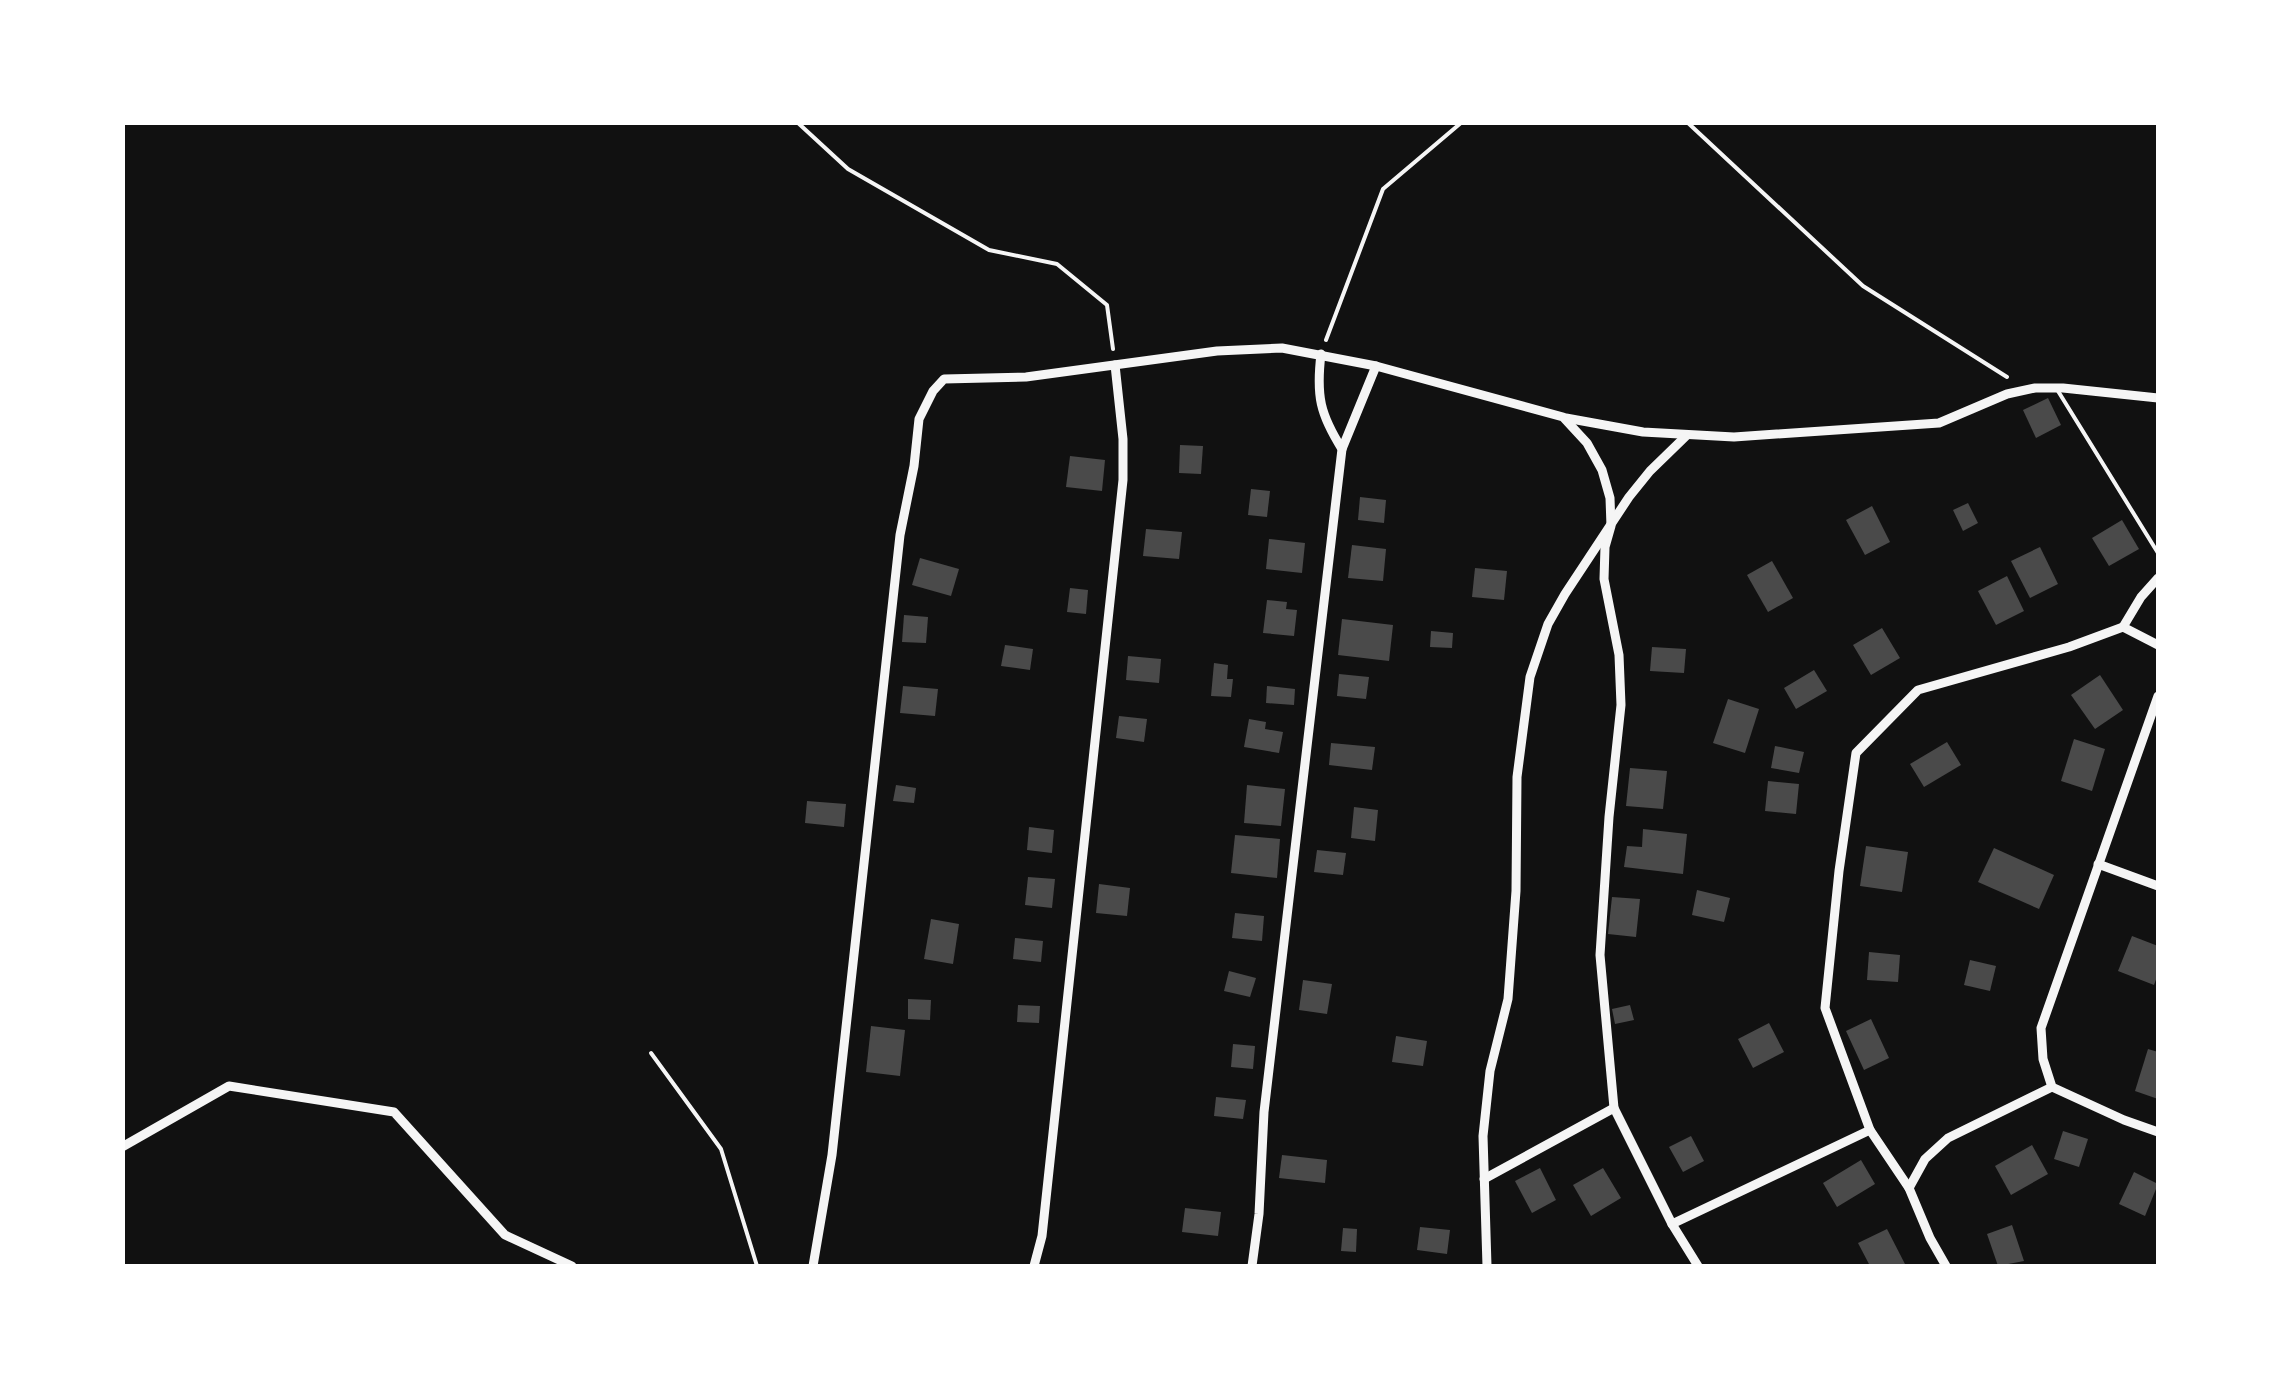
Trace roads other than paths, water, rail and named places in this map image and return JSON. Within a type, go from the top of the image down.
[{"type":"street","points":[[813,1266],[832,1155],[900,534],[914,466],[918,419],[932,391],[944,379],[1026,378],[1250,348],[1321,354],[1376,366],[1614,428],[1734,437],[1940,423],[2007,394],[2026,390],[2056,388],[2158,398]]},
{"type":"street","points":[[1321,354],[1319,400],[1324,420],[1342,450]]},
{"type":"street","points":[[1034,1266],[1042,1236],[1123,480],[1115,365]]},
{"type":"street","points":[[1252,1266],[1264,1112],[1342,450],[1376,366]]},
{"type":"street","points":[[1563,417],[1587,444],[1602,470],[1610,498],[1612,526],[1605,547],[1604,579],[1618,655],[1622,705],[1609,817],[1600,955],[1614,1108],[1672,1224],[1698,1266]]},
{"type":"street","points":[[1487,1266],[1483,1136],[1487,1096],[1508,998],[1516,891],[1516,777],[1530,677],[1548,624],[1650,471],[1686,436]]},
{"type":"street","points":[[1946,1266],[1909,1188],[1870,1130],[1826,1008],[1838,871],[1856,753],[1918,690],[2123,628],[2141,597],[2158,578]]},
{"type":"street","points":[[2123,628],[2158,645]]},
{"type":"street","points":[[2158,696],[2040,1028],[2043,1059],[2052,1087],[2158,1132]]},
{"type":"street","points":[[2098,864],[2158,886]]},
{"type":"street","points":[[122,1148],[229,1086],[394,1112],[505,1235],[572,1266]]},
{"type":"street","points":[[1909,1188],[1925,1158],[1948,1138],[2052,1087]]},
{"type":"street","points":[[1484,1180],[1614,1108]]},
{"type":"street","points":[[1672,1224],[1870,1130]]},
{"type":"lane","points":[[2056,388],[2158,553]]}]
